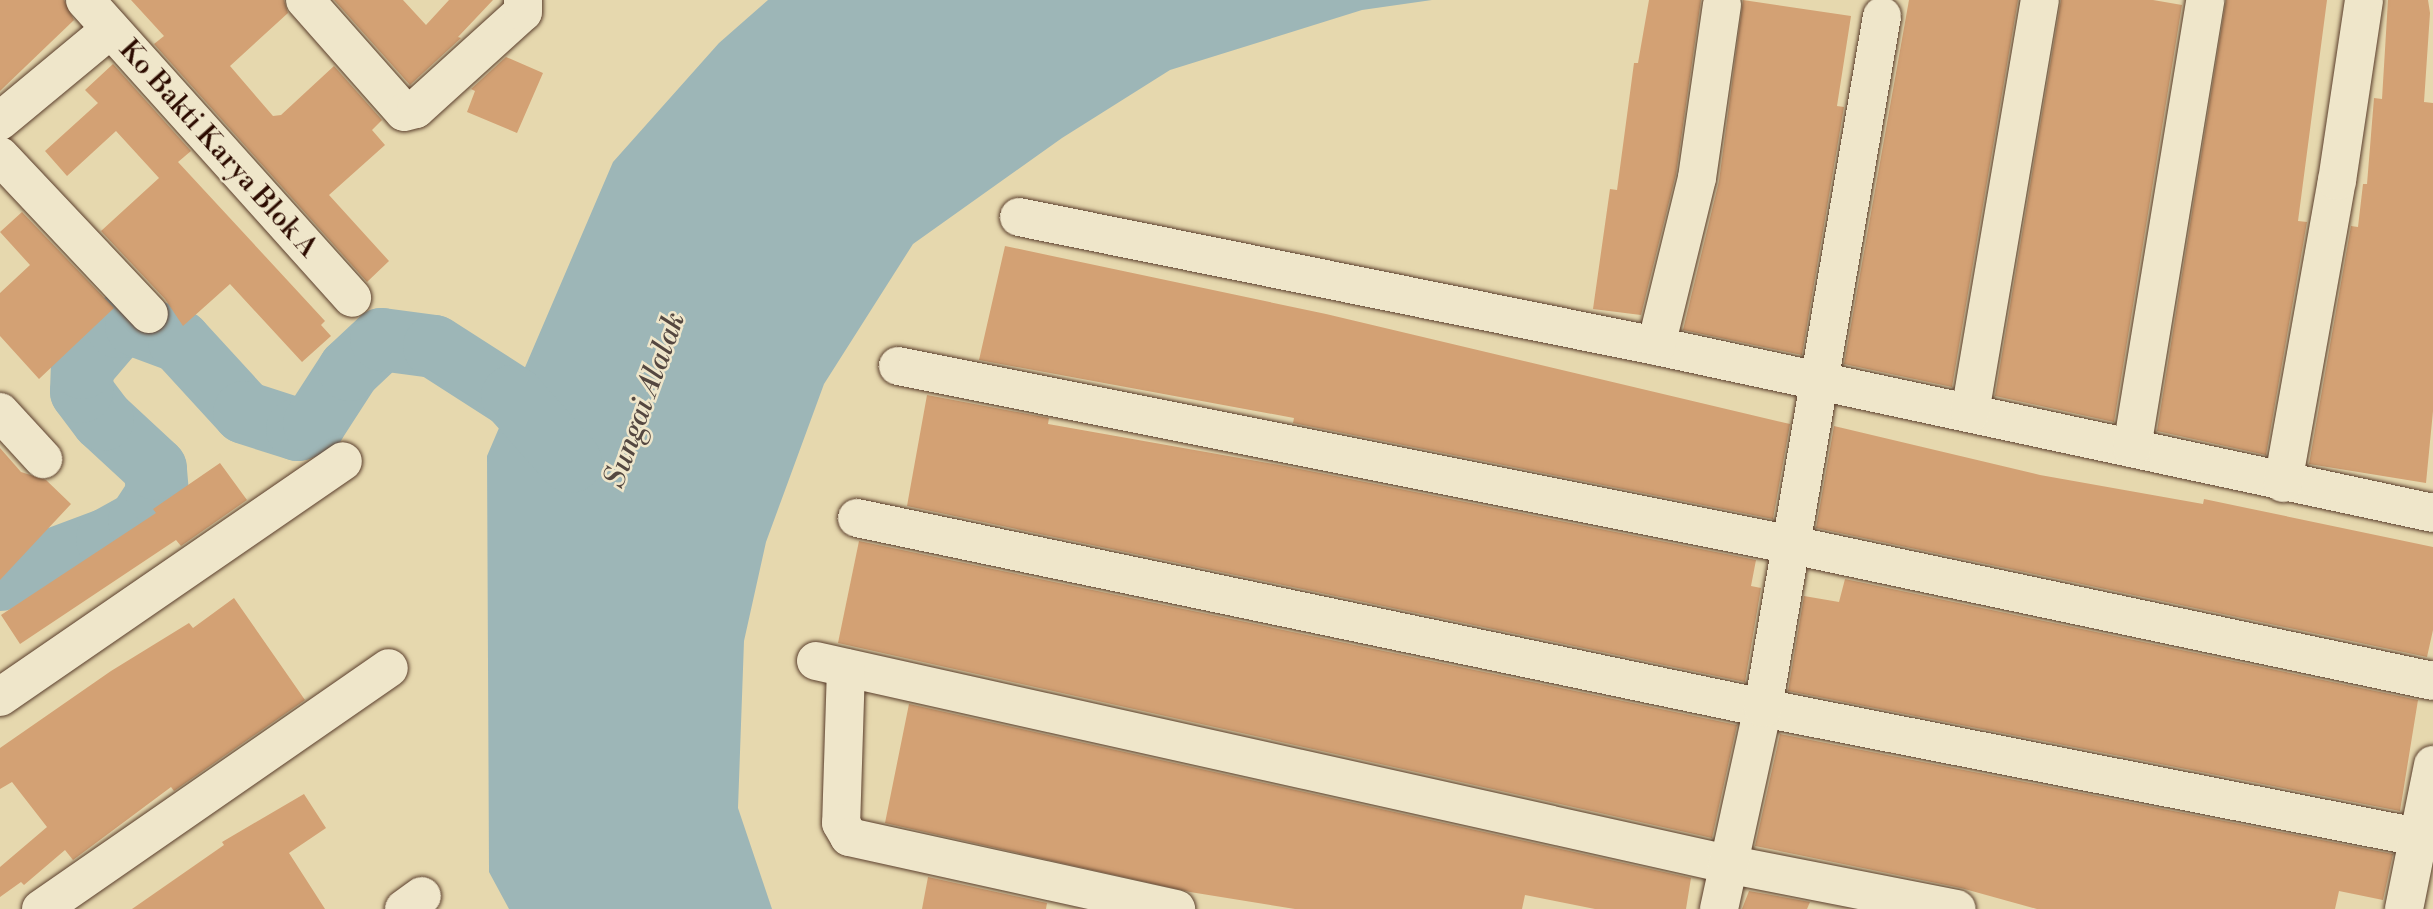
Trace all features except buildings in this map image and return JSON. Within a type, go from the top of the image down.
[{"type":"street","name":"Ko Bakti Karya Blok A","points":[[85,0],[352,298]]},
{"type":"street","points":[[304,0],[404,112],[416,109],[523,12],[523,0]]},
{"type":"street","points":[[1970,413],[2040,0]]},
{"type":"street","points":[[2132,448],[2205,0]]},
{"type":"street","points":[[2283,483],[2337,181],[2364,0]]},
{"type":"street","points":[[1656,346],[1697,178],[1722,5]]},
{"type":"street","points":[[1719,909],[1763,708],[1882,16]]},
{"type":"street","points":[[0,121],[111,29]]},
{"type":"street","points":[[0,156],[149,314]]},
{"type":"street","points":[[1019,217],[1656,346],[2283,483],[2433,513]]},
{"type":"street","points":[[898,366],[1792,545],[2433,681]]},
{"type":"street","points":[[0,412],[43,459]]},
{"type":"street","points":[[0,696],[343,461]]},
{"type":"street","points":[[857,518],[1763,708],[2425,838]]},
{"type":"street","points":[[1176,909],[849,837],[841,823],[831,665],[1727,864],[1863,900],[1957,909]]},
{"type":"street","points":[[41,909],[389,668]]},
{"type":"street","points":[[2404,909],[2425,838],[2433,765]]},
{"type":"water","name":"Sungai Alalak","points":[[768,0],[1432,0],[1362,10],[1170,70],[1062,138],[913,244],[824,384],[766,542],[744,641],[738,808],[772,909],[509,909],[489,872],[487,456],[613,162],[719,43]]},
{"type":"waterway","points":[[0,579],[107,539],[139,521],[157,493],[155,468],[102,419],[81,391],[82,367],[117,326],[136,325],[179,341],[244,412],[297,429],[314,423],[349,369],[381,339],[434,346],[512,396],[570,461]]}]
